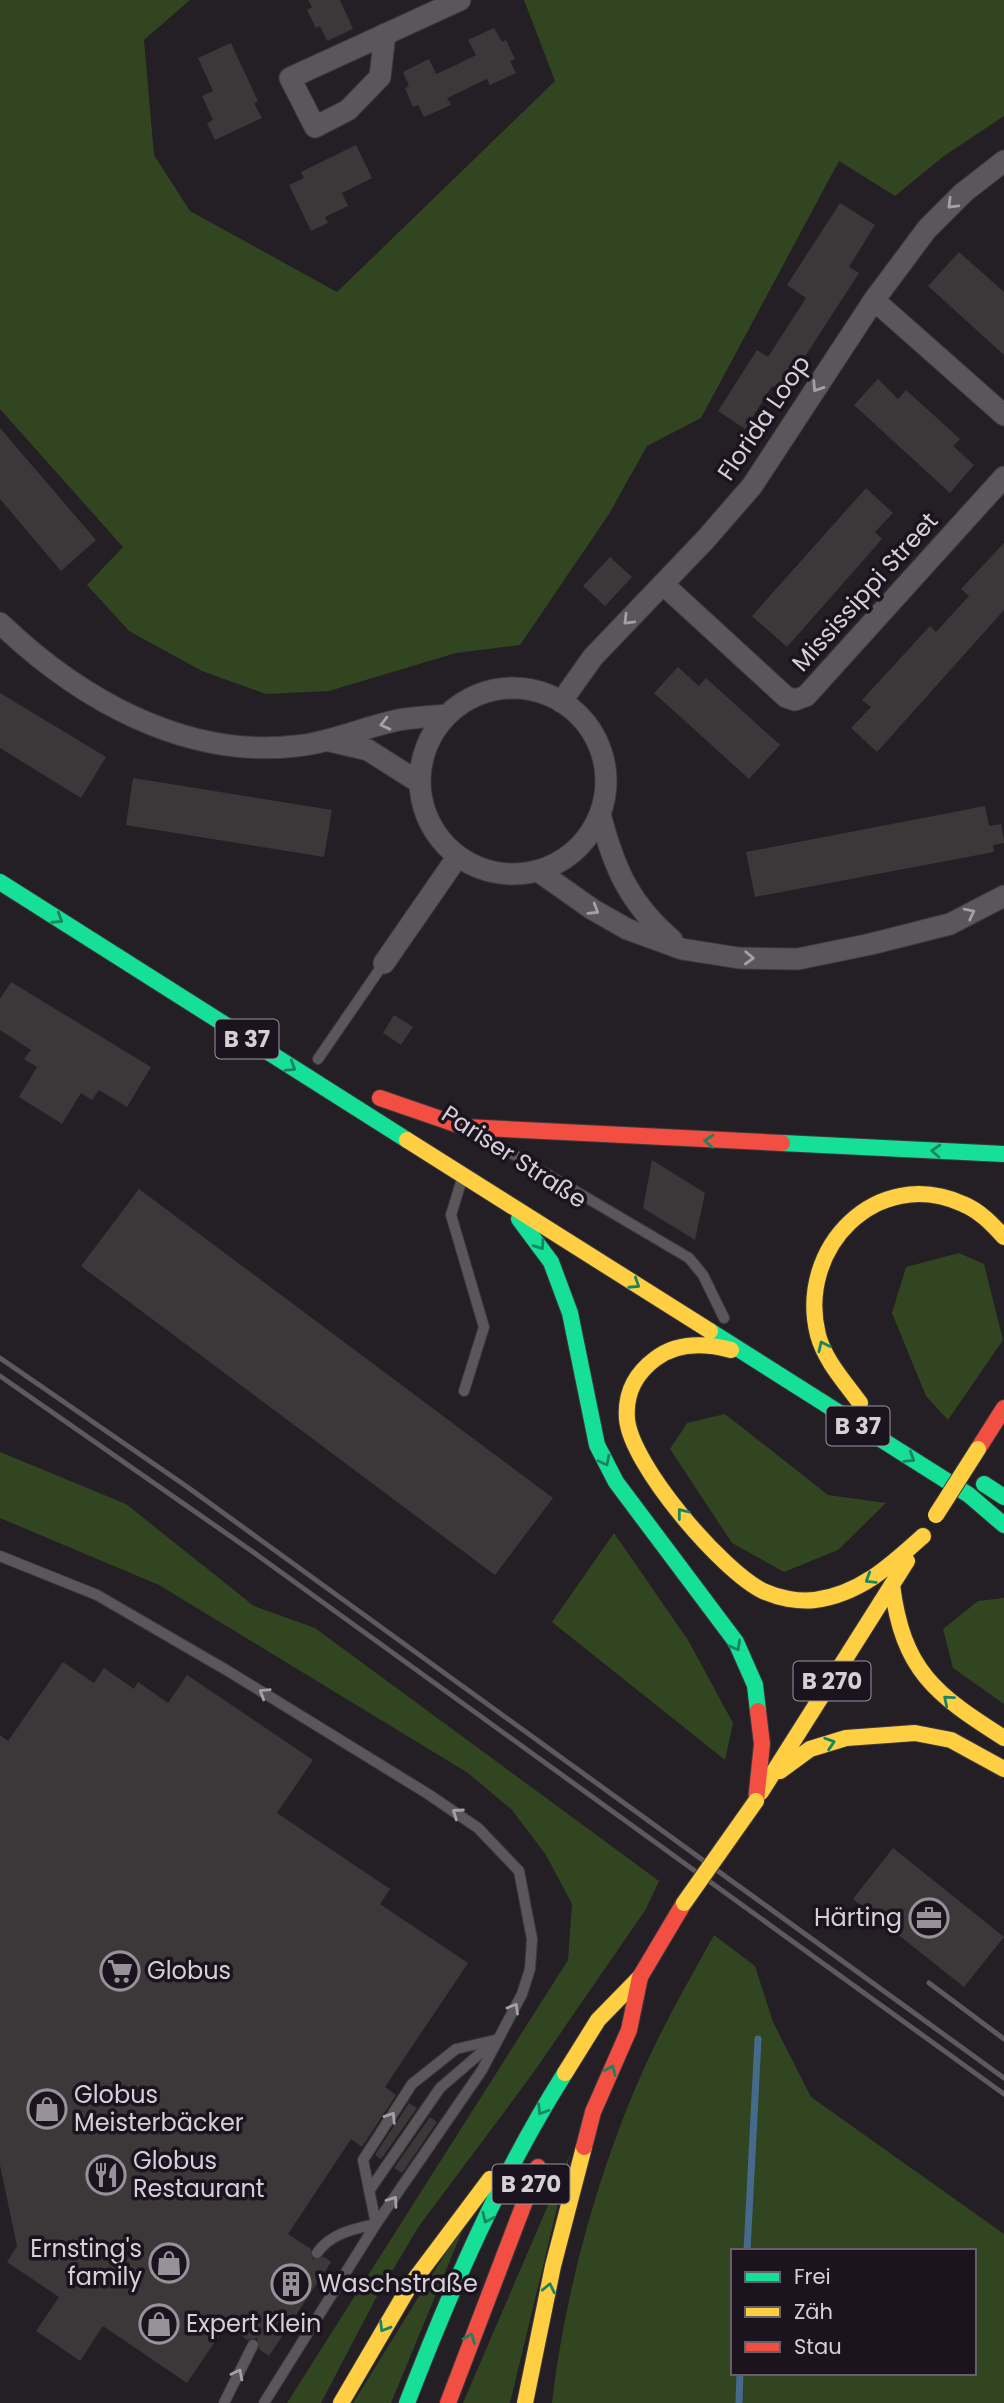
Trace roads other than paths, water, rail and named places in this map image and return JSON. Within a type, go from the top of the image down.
[{"type":"main road","name":"Pariser Straße","points":[[0,882],[748,1357],[969,1495],[1004,1514]]},
{"type":"main road","name":"Pariser Straße","points":[[439,1136],[375,1095],[464,1127]]},
{"type":"main road","points":[[464,1127],[1004,1154]]},
{"type":"main road","name":"B 37","points":[[826,1382],[866,1407],[823,1348],[814,1304],[816,1276],[826,1248],[842,1228],[862,1212],[883,1201],[923,1193],[968,1205],[1004,1237]]},
{"type":"main road","points":[[495,1194],[541,1245],[551,1262],[579,1349],[597,1446],[616,1482],[736,1642],[755,1685],[762,1744],[756,1801]]},
{"type":"main road","points":[[691,1297],[730,1321]]},
{"type":"main road","points":[[748,1357],[704,1343],[678,1346],[661,1354],[644,1368],[635,1383],[626,1417],[642,1463],[709,1548],[734,1574],[764,1592],[791,1600],[835,1597],[877,1576],[923,1536]]},
{"type":"main road","name":"B 270","points":[[608,2036],[684,1903],[756,1801],[1004,1408]]},
{"type":"main road","points":[[950,1462],[1004,1495]]},
{"type":"main road","points":[[969,1495],[998,1527]]},
{"type":"main road","points":[[892,1585],[900,1631],[909,1654],[925,1677],[946,1700],[1004,1738]]},
{"type":"main road","points":[[771,1777],[820,1746],[846,1738],[905,1733],[951,1740],[1004,1769]]},
{"type":"main road","points":[[525,2403],[553,2266],[593,2112],[629,2030],[640,1977]]},
{"type":"main road","name":"B 270","points":[[407,2403],[440,2318],[526,2134],[598,2020],[640,1977]]},
{"type":"main road","points":[[341,2403],[383,2329],[445,2233],[526,2134]]},
{"type":"main road","name":"B 270","points":[[448,2403],[467,2347],[542,2156]]},
{"type":"street","points":[[385,34],[380,77],[348,110],[315,127],[290,78],[385,34],[460,0]]},
{"type":"street","name":"Florida Loop","points":[[561,702],[593,657],[664,585],[752,486],[874,300],[927,229],[963,192],[1004,161]]},
{"type":"street","points":[[874,300],[1004,415]]},
{"type":"street","name":"Mississippi Street","points":[[664,585],[786,696],[795,700],[806,696],[1004,477]]},
{"type":"street","points":[[0,623],[32,654],[89,695],[148,724],[201,739],[254,748],[298,746],[396,721],[447,715]]},
{"type":"street","points":[[527,690],[561,702],[592,732],[601,751],[606,772],[600,814],[586,839],[572,852],[538,871],[517,874],[496,873],[458,856],[430,824],[420,783],[427,747],[447,715],[467,700],[490,691],[527,690]]},
{"type":"street","points":[[324,740],[368,750],[420,783]]},
{"type":"street","points":[[600,814],[611,857],[624,883],[654,924],[682,949]]},
{"type":"street","points":[[384,963],[458,856]]},
{"type":"street","points":[[538,871],[592,909],[627,929],[682,949],[739,958],[798,959],[950,924],[1004,896]]},
{"type":"lane","points":[[317,1059],[384,963]]},
{"type":"lane","points":[[464,1127],[689,1258],[703,1275],[730,1321]]},
{"type":"lane","points":[[463,1174],[451,1215],[484,1327],[464,1391]]},
{"type":"lane","points":[[0,1556],[97,1595],[159,1629],[428,1794],[478,1828],[519,1871],[532,1939],[530,1969],[522,1994],[495,2040],[482,2070],[376,2224],[264,2403]]},
{"type":"lane","points":[[376,2224],[363,2160],[412,2084],[456,2049],[495,2040]]},
{"type":"lane","points":[[369,2191],[440,2088],[495,2040]]},
{"type":"lane","points":[[317,2253],[322,2246],[344,2231],[376,2224]]},
{"type":"lane","points":[[224,2403],[253,2345]]},
{"type":"waterway","points":[[747,2249],[758,2039]]},
{"type":"waterway","points":[[739,2403],[740,2375]]},
{"type":"railway","points":[[0,1358],[186,1486],[1004,2078]]},
{"type":"railway","points":[[0,1376],[253,1552],[1004,2094]]},
{"type":"railway","points":[[929,1983],[1004,2039]]},
{"type":"place","name":"Härting","points":[[929,1918]]},
{"type":"place","name":"Globus","points":[[120,1971]]},
{"type":"place","name":"Globus Meisterbäcker","points":[[47,2109]]},
{"type":"place","name":"Globus Restaurant","points":[[106,2175]]},
{"type":"place","name":"Ernsting's family","points":[[169,2263]]},
{"type":"place","name":"Waschstraße","points":[[291,2284]]},
{"type":"place","name":"Expert Klein","points":[[159,2324]]}]
